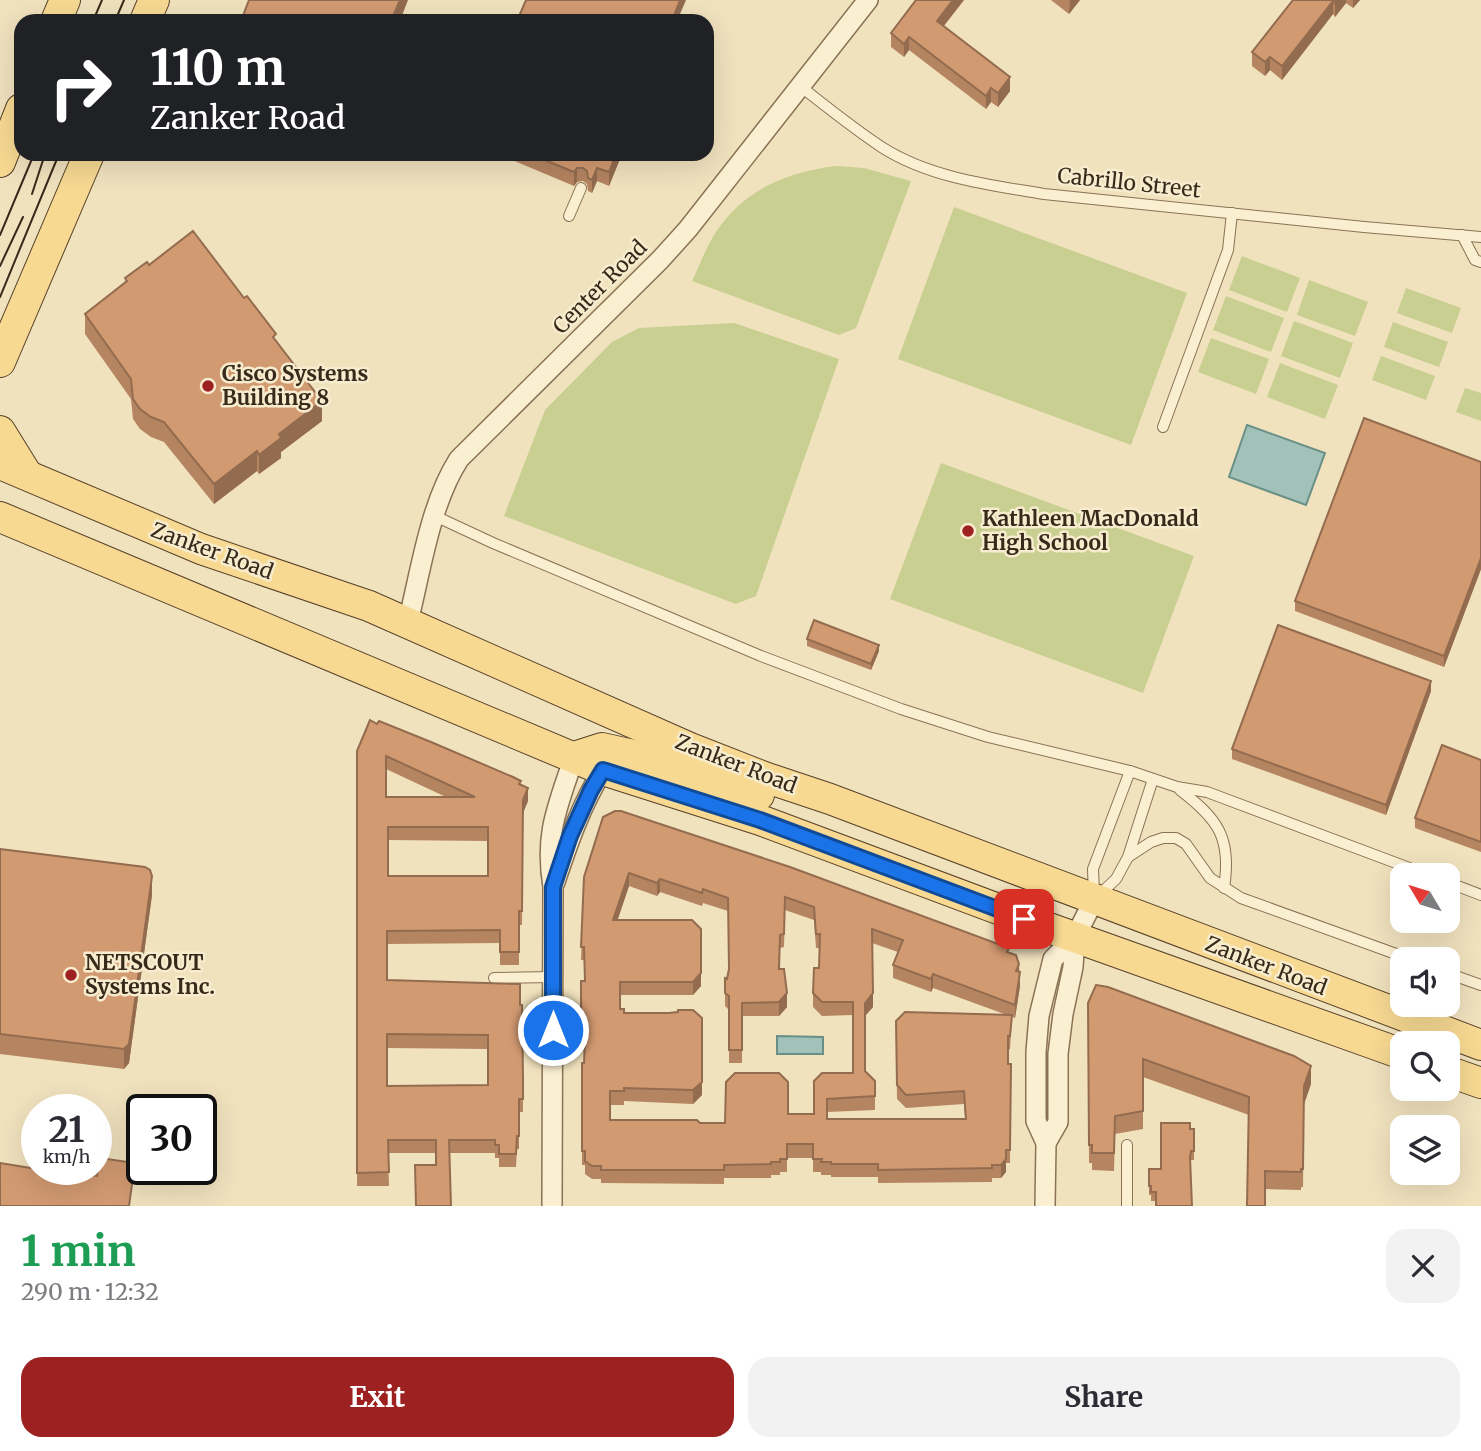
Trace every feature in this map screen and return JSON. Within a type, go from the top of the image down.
[{"type":"main road","points":[[0,162],[14,127]]},
{"type":"main road","points":[[0,362],[86,161]]},
{"type":"main road","points":[[0,431],[13,469]]},
{"type":"main road","name":"Zanker Road","points":[[13,469],[134,523],[201,549],[369,606],[408,622],[690,748],[768,779],[830,799],[1481,1045]]},
{"type":"main road","name":"Zanker Road","points":[[1,517],[603,770],[760,820],[1390,1050]]},
{"type":"main road","points":[[574,757],[602,748],[633,755],[762,796],[830,799]]},
{"type":"main road","points":[[1460,1076],[1481,1083]]},
{"type":"street","name":"Center Road","points":[[408,622],[445,483],[459,459],[688,229],[868,0]]},
{"type":"street","points":[[552,1206],[553,887],[549,861],[552,825],[574,757]]},
{"type":"street","points":[[553,887],[570,836],[603,770]]},
{"type":"street","points":[[1045,1206],[1046,1143],[1058,1122],[1058,1054],[1073,967],[1075,937],[1094,900]]},
{"type":"lane","name":"Cabrillo Street","points":[[800,86],[885,149],[919,166],[992,186],[1044,194],[1481,237]]},
{"type":"lane","points":[[569,216],[581,188]]},
{"type":"lane","points":[[1163,427],[1228,250],[1232,213]]},
{"type":"lane","points":[[1462,235],[1475,260],[1481,262]]},
{"type":"lane","points":[[435,516],[761,656],[867,696],[988,737],[1129,771],[1177,787],[1207,792],[1395,863]]},
{"type":"lane","points":[[1094,900],[1093,869],[1129,771]]},
{"type":"lane","points":[[1094,900],[1116,879],[1128,857],[1153,779]]},
{"type":"lane","points":[[1177,787],[1214,820],[1223,843],[1227,868],[1224,888]]},
{"type":"lane","points":[[1128,857],[1152,842],[1163,838],[1176,838],[1186,844],[1210,878],[1241,898],[1390,952]]},
{"type":"lane","points":[[1460,888],[1481,895]]},
{"type":"lane","points":[[494,978],[553,977]]},
{"type":"lane","points":[[1460,978],[1481,985]]},
{"type":"lane","points":[[1127,1145],[1127,1206]]},
{"type":"green space","points":[[835,166],[864,168],[911,181],[856,328],[839,335],[692,281],[716,232],[727,217],[753,194],[799,173]]},
{"type":"green space","points":[[954,207],[1187,293],[1131,445],[898,359]]},
{"type":"green space","points":[[1242,256],[1300,278],[1287,312],[1229,290]]},
{"type":"green space","points":[[1309,280],[1368,302],[1355,336],[1297,315]]},
{"type":"green space","points":[[1406,288],[1461,308],[1452,333],[1397,313]]},
{"type":"green space","points":[[1226,296],[1284,318],[1271,352],[1213,330]]},
{"type":"green space","points":[[1294,321],[1353,343],[1340,378],[1281,356]]},
{"type":"green space","points":[[1393,322],[1448,342],[1439,367],[1384,347]]},
{"type":"green space","points":[[734,323],[839,359],[756,596],[736,604],[504,516],[545,410],[612,342],[639,328]]},
{"type":"green space","points":[[1211,338],[1269,359],[1256,394],[1198,372]]},
{"type":"green space","points":[[1381,356],[1435,376],[1426,400],[1372,380]]},
{"type":"green space","points":[[1280,363],[1338,385],[1325,419],[1267,397]]},
{"type":"green space","points":[[1465,388],[1481,393],[1481,421],[1456,412]]},
{"type":"green space","points":[[941,463],[1194,556],[1143,693],[890,599]]},
{"type":"water","points":[[1247,425],[1325,453],[1306,505],[1229,477]]},
{"type":"water","points":[[777,1036],[823,1037],[823,1054],[777,1054]]},
{"type":"building","points":[[249,0],[400,0],[394,14],[244,14]]},
{"type":"building","points":[[526,0],[680,0],[675,14],[520,14]]},
{"type":"building","points":[[916,0],[953,0],[937,21],[1010,77],[998,93],[991,88],[986,96],[909,37],[904,44],[891,33]]},
{"type":"building","points":[[1293,0],[1338,0],[1335,3],[1333,1],[1282,66],[1270,57],[1265,62],[1252,52]]},
{"type":"building","points":[[547,161],[613,161],[609,172],[597,168],[592,180],[583,168],[577,168],[574,172]]},
{"type":"building","name":"Cisco Systems Building 8","points":[[193,231],[244,298],[247,296],[276,334],[273,337],[322,401],[279,434],[281,438],[259,455],[257,451],[214,484],[164,422],[140,409],[133,399],[131,379],[85,314],[127,281],[125,278],[147,262],[149,265]]},
{"type":"building","points":[[1364,418],[1481,462],[1481,558],[1444,656],[1295,601]]},
{"type":"building","points":[[814,620],[879,645],[871,664],[807,639]]},
{"type":"building","points":[[1278,625],[1431,681],[1386,805],[1232,749]]},
{"type":"building","points":[[370,720],[377,724],[379,721],[513,777],[528,788],[523,800],[519,952],[500,952],[500,930],[387,931],[387,980],[520,984],[523,1099],[519,1099],[516,1154],[499,1154],[499,1145],[495,1145],[495,1140],[449,1140],[451,1206],[416,1206],[415,1165],[436,1165],[436,1140],[388,1140],[389,1172],[357,1173],[357,751]],"holes":[[[386,756],[475,797],[386,797]],[[388,827],[488,827],[488,876],[388,876]],[[387,1034],[488,1035],[488,1085],[387,1086]]]},
{"type":"building","points":[[1442,745],[1481,760],[1481,842],[1415,818]]},
{"type":"building","points":[[621,811],[790,867],[1009,948],[1007,952],[1016,955],[1019,964],[1016,971],[1020,972],[1015,1005],[933,974],[931,979],[893,965],[903,940],[872,929],[873,993],[865,1003],[865,1071],[875,1081],[875,1096],[827,1099],[827,1119],[966,1119],[964,1091],[906,1095],[897,1085],[896,1021],[905,1012],[1012,1015],[1008,1036],[1008,1064],[1011,1064],[1010,1150],[1006,1150],[1006,1159],[1001,1165],[992,1165],[992,1168],[878,1170],[878,1164],[831,1164],[821,1162],[822,1159],[813,1159],[813,1144],[787,1144],[787,1159],[780,1159],[780,1162],[724,1165],[724,1170],[601,1170],[601,1166],[592,1166],[585,1161],[585,1151],[582,1151],[582,1063],[585,1038],[581,1038],[581,981],[585,981],[584,947],[581,947],[584,877],[603,817]],"holes":[[[629,873],[657,883],[660,879],[702,893],[703,889],[728,898],[729,969],[727,979],[725,978],[725,993],[729,996],[729,1050],[742,1050],[742,1003],[779,1002],[787,993],[784,969],[779,969],[785,897],[814,907],[816,934],[820,934],[819,968],[814,968],[813,993],[822,1002],[853,1002],[853,1073],[822,1073],[814,1081],[814,1114],[788,1114],[788,1082],[779,1073],[735,1073],[726,1082],[725,1123],[700,1123],[697,1120],[610,1120],[610,1091],[624,1091],[624,1088],[693,1090],[702,1082],[702,1018],[693,1010],[624,1013],[624,1009],[620,1009],[620,982],[693,982],[701,973],[701,929],[692,920],[613,920]]]},
{"type":"building","name":"NETSCOUT Systems Inc.","points":[[0,849],[145,867],[150,870],[152,876],[129,1044],[124,1049],[0,1034]]},
{"type":"building","points":[[1096,985],[1108,987],[1294,1056],[1311,1066],[1304,1086],[1303,1169],[1301,1172],[1265,1171],[1265,1206],[1247,1206],[1249,1097],[1143,1059],[1143,1111],[1115,1116],[1114,1153],[1092,1153],[1092,1145],[1089,1145],[1088,1003]]},
{"type":"building","points":[[1161,1123],[1190,1123],[1190,1129],[1194,1129],[1194,1151],[1191,1151],[1190,1157],[1192,1206],[1156,1206],[1156,1192],[1151,1192],[1149,1186],[1149,1169],[1161,1169]]},
{"type":"building","points":[[112,1160],[126,1162],[126,1185],[132,1185],[129,1206],[0,1206],[0,1163],[21,1166],[21,1185],[112,1185]]},
{"type":"tram line","points":[[96,14],[102,0]]},
{"type":"tram line","points":[[118,14],[124,0]]},
{"type":"tram line","points":[[0,235],[31,161]]},
{"type":"tram line","points":[[32,194],[43,161]]},
{"type":"tram line","points":[[0,297],[56,161]]},
{"type":"tram line","points":[[0,266],[23,217]]},
{"type":"place","name":"Cisco Systems Building 8","points":[[208,386]]},
{"type":"place","name":"Kathleen MacDonald High School","points":[[968,531]]},
{"type":"place","name":"NETSCOUT Systems Inc.","points":[[71,975]]},
{"type":"route","points":[[553,1030],[553,887],[570,836],[603,770],[760,820],[1024,919]]}]
